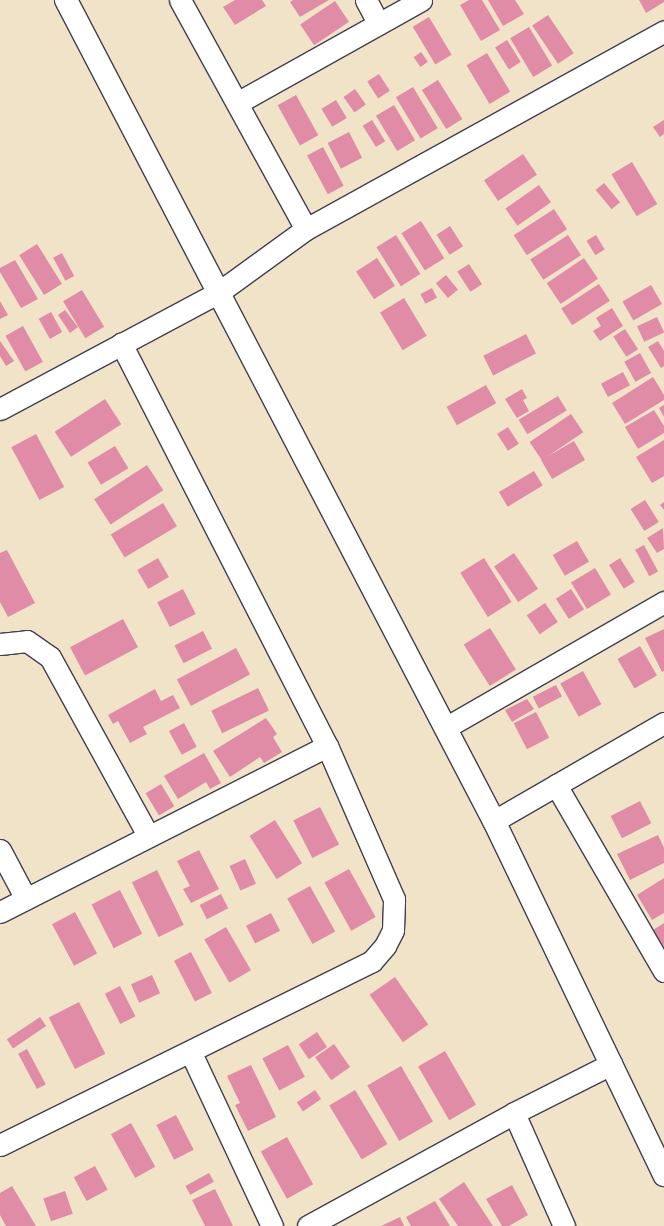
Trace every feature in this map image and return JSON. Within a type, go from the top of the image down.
[{"type":"street","points":[[66,0],[494,821],[664,1175]]},
{"type":"street","points":[[180,0],[306,229]]},
{"type":"street","points":[[366,0],[379,24]]},
{"type":"street","points":[[237,103],[420,0]]},
{"type":"street","points":[[0,409],[219,292],[306,229],[664,31]]},
{"type":"street","points":[[0,1145],[191,1053],[372,961],[385,946],[393,930],[394,899],[327,746],[121,344]]},
{"type":"street","points":[[445,728],[664,602]]},
{"type":"street","points":[[0,644],[27,641],[50,658],[148,835]]},
{"type":"street","points":[[494,821],[664,723]]},
{"type":"street","points":[[0,912],[148,835],[327,746]]},
{"type":"street","points":[[556,785],[664,971]]},
{"type":"street","points":[[0,850],[26,899]]},
{"type":"street","points":[[191,1053],[272,1226]]},
{"type":"street","points":[[308,1226],[514,1113],[611,1064]]},
{"type":"street","points":[[514,1113],[564,1226]]},
{"type":"building","points":[[235,0],[262,0],[266,6],[235,25],[223,7]]},
{"type":"building","points":[[293,0],[329,0],[300,17],[290,2]]},
{"type":"building","points":[[469,0],[482,0],[500,30],[481,41],[460,5]]},
{"type":"building","points":[[488,0],[515,0],[524,14],[503,26]]},
{"type":"building","points":[[639,0],[664,0],[664,2],[646,13]]},
{"type":"building","points":[[335,1],[349,22],[314,45],[300,24]]},
{"type":"building","points":[[548,15],[574,53],[558,64],[532,26]]},
{"type":"building","points":[[429,17],[452,55],[435,65],[413,27]]},
{"type":"building","points":[[529,27],[552,66],[533,77],[510,38]]},
{"type":"building","points":[[507,40],[521,62],[509,69],[495,47]]},
{"type":"building","points":[[421,52],[428,62],[421,67],[414,57]]},
{"type":"building","points":[[487,53],[510,92],[490,104],[466,65]]},
{"type":"building","points":[[379,74],[390,91],[378,98],[367,82]]},
{"type":"building","points":[[438,80],[462,119],[446,129],[422,90]]},
{"type":"building","points":[[413,87],[438,128],[421,138],[396,97]]},
{"type":"building","points":[[355,89],[366,105],[354,113],[344,97]]},
{"type":"building","points":[[296,95],[318,135],[300,145],[278,105]]},
{"type":"building","points":[[336,100],[347,118],[332,127],[321,109]]},
{"type":"building","points":[[394,105],[415,140],[397,151],[376,116]]},
{"type":"building","points":[[372,120],[385,141],[376,147],[363,126]]},
{"type":"building","points":[[664,120],[664,134],[660,137],[653,127]]},
{"type":"building","points":[[349,132],[362,158],[341,169],[328,143]]},
{"type":"building","points":[[323,147],[344,186],[328,194],[307,155]]},
{"type":"building","points":[[523,154],[537,175],[498,201],[484,180]]},
{"type":"building","points":[[632,162],[657,204],[637,216],[611,174]]},
{"type":"building","points":[[604,183],[620,202],[612,209],[596,190]]},
{"type":"building","points":[[539,185],[551,202],[517,226],[505,209]]},
{"type":"building","points":[[554,209],[567,229],[527,255],[514,235]]},
{"type":"building","points":[[421,221],[444,258],[425,271],[401,233]]},
{"type":"building","points":[[450,226],[463,246],[450,255],[437,235]]},
{"type":"building","points":[[396,235],[420,274],[401,286],[376,247]]},
{"type":"building","points":[[568,235],[581,255],[543,280],[530,260]]},
{"type":"building","points":[[596,235],[605,250],[595,255],[587,241]]},
{"type":"building","points":[[37,244],[62,284],[44,295],[19,255]]},
{"type":"building","points":[[62,253],[74,276],[65,281],[53,258]]},
{"type":"building","points":[[377,258],[395,286],[374,299],[356,272]]},
{"type":"building","points":[[584,258],[598,279],[561,304],[547,283]]},
{"type":"building","points":[[15,260],[38,299],[21,308],[0,272],[0,268]]},
{"type":"building","points":[[469,264],[482,284],[470,292],[457,272]]},
{"type":"building","points":[[446,275],[458,290],[448,298],[436,283]]},
{"type":"building","points":[[599,284],[610,301],[572,325],[561,309]]},
{"type":"building","points":[[651,285],[662,304],[633,321],[622,302]]},
{"type":"building","points":[[432,288],[437,298],[425,304],[420,294]]},
{"type":"building","points":[[82,290],[104,327],[85,338],[63,301]]},
{"type":"building","points":[[404,298],[427,336],[403,350],[380,312]]},
{"type":"building","points":[[0,301],[8,315],[0,319]]},
{"type":"building","points":[[612,308],[623,326],[600,341],[593,331],[601,326],[596,318]]},
{"type":"building","points":[[65,310],[78,327],[70,333],[58,315]]},
{"type":"building","points":[[51,312],[62,332],[50,339],[39,319]]},
{"type":"building","points":[[657,317],[664,332],[644,342],[637,326]]},
{"type":"building","points":[[23,326],[43,362],[25,372],[6,336]]},
{"type":"building","points":[[625,329],[638,349],[626,357],[613,337]]},
{"type":"building","points":[[526,334],[536,354],[493,375],[483,356]]},
{"type":"building","points":[[0,341],[14,361],[6,366],[0,356]]},
{"type":"building","points":[[658,341],[664,351],[664,366],[661,368],[648,347]]},
{"type":"building","points":[[640,353],[651,373],[635,382],[624,362]]},
{"type":"building","points":[[623,372],[630,385],[608,397],[601,384]]},
{"type":"building","points":[[653,377],[664,395],[664,400],[625,424],[612,403]]},
{"type":"building","points":[[486,385],[496,403],[457,425],[447,407]]},
{"type":"building","points":[[522,389],[527,398],[523,400],[529,411],[517,418],[505,399]]},
{"type":"building","points":[[558,396],[567,411],[527,434],[519,420]]},
{"type":"building","points":[[105,399],[121,424],[71,457],[55,432]]},
{"type":"building","points":[[664,405],[664,417],[659,408]]},
{"type":"building","points":[[654,410],[664,426],[664,433],[638,449],[625,427]]},
{"type":"building","points":[[571,414],[583,432],[542,460],[530,442]]},
{"type":"building","points":[[508,427],[519,444],[508,451],[497,434]]},
{"type":"building","points":[[36,434],[64,487],[39,500],[11,447]]},
{"type":"building","points":[[664,440],[664,476],[652,483],[636,457]]},
{"type":"building","points":[[574,441],[585,460],[552,479],[541,460]]},
{"type":"building","points":[[115,446],[128,468],[101,485],[88,462]]},
{"type":"building","points":[[147,465],[163,490],[111,524],[94,499]]},
{"type":"building","points":[[534,471],[543,486],[508,507],[499,492]]},
{"type":"building","points":[[645,500],[659,522],[644,531],[631,509]]},
{"type":"building","points":[[664,502],[664,510],[660,505]]},
{"type":"building","points":[[163,503],[177,526],[125,558],[111,534]]},
{"type":"building","points":[[663,528],[664,549],[657,553],[647,538]]},
{"type":"building","points":[[577,541],[589,562],[565,576],[553,555]]},
{"type":"building","points":[[644,545],[658,571],[649,576],[635,550]]},
{"type":"building","points":[[7,550],[35,603],[8,617],[0,602],[0,553]]},
{"type":"building","points":[[514,553],[538,589],[518,602],[494,566]]},
{"type":"building","points":[[158,558],[169,577],[148,589],[137,570]]},
{"type":"building","points":[[484,558],[512,602],[488,617],[460,573]]},
{"type":"building","points":[[620,558],[635,582],[624,589],[609,565]]},
{"type":"building","points":[[595,568],[611,595],[587,609],[571,582]]},
{"type":"building","points":[[183,589],[196,614],[170,627],[157,602]]},
{"type":"building","points":[[571,589],[584,609],[569,619],[556,599]]},
{"type":"building","points":[[545,603],[558,622],[540,634],[527,615]]},
{"type":"building","points":[[123,619],[138,647],[85,675],[70,647]]},
{"type":"building","points":[[490,628],[516,670],[490,686],[464,644]]},
{"type":"building","points":[[664,629],[664,671],[662,672],[645,638]]},
{"type":"building","points":[[203,631],[212,649],[184,663],[174,646]]},
{"type":"building","points":[[640,646],[657,675],[634,688],[617,659]]},
{"type":"building","points":[[236,648],[250,674],[191,706],[177,679]]},
{"type":"building","points":[[583,671],[601,704],[579,717],[560,684]]},
{"type":"building","points":[[556,685],[562,697],[539,708],[533,697]]},
{"type":"building","points":[[258,688],[269,710],[222,733],[211,711]]},
{"type":"building","points":[[155,689],[161,701],[173,695],[180,708],[143,727],[147,734],[130,743],[118,721],[113,724],[108,715]]},
{"type":"building","points":[[527,699],[534,709],[512,722],[505,710]]},
{"type":"building","points":[[536,712],[549,738],[527,749],[514,723]]},
{"type":"building","points":[[266,718],[277,734],[273,737],[282,752],[264,763],[260,757],[230,777],[213,751]]},
{"type":"building","points":[[184,723],[197,747],[182,755],[169,731]]},
{"type":"building","points":[[204,753],[221,783],[210,789],[206,782],[178,799],[164,776]]},
{"type":"building","points":[[161,784],[174,806],[159,816],[146,793]]},
{"type":"building","points":[[640,801],[651,823],[622,838],[611,816]]},
{"type":"building","points":[[320,807],[339,844],[312,858],[293,821]]},
{"type":"building","points":[[275,820],[302,863],[277,879],[250,836]]},
{"type":"building","points":[[658,835],[664,848],[664,863],[630,880],[617,854]]},
{"type":"building","points":[[199,850],[219,889],[191,903],[183,889],[190,886],[177,861]]},
{"type":"building","points":[[245,859],[256,884],[240,891],[229,866]]},
{"type":"building","points":[[349,869],[376,917],[351,931],[325,883]]},
{"type":"building","points":[[157,870],[184,925],[159,937],[132,882]]},
{"type":"building","points":[[664,878],[664,913],[652,920],[637,895]]},
{"type":"building","points":[[310,886],[335,931],[312,944],[287,899]]},
{"type":"building","points":[[120,890],[142,934],[114,948],[91,905]]},
{"type":"building","points":[[221,894],[228,908],[207,919],[200,905]]},
{"type":"building","points":[[75,912],[97,953],[74,966],[52,924]]},
{"type":"building","points":[[271,913],[280,931],[255,944],[246,926]]},
{"type":"building","points":[[664,923],[664,947],[653,930]]},
{"type":"building","points":[[226,927],[251,970],[229,983],[204,939]]},
{"type":"building","points":[[191,952],[212,993],[195,1002],[174,961]]},
{"type":"building","points":[[152,975],[160,993],[139,1003],[131,984]]},
{"type":"building","points":[[395,977],[428,1025],[403,1042],[370,995]]},
{"type":"building","points":[[120,986],[135,1016],[120,1024],[105,994]]},
{"type":"building","points":[[79,1002],[105,1054],[75,1069],[49,1017]]},
{"type":"building","points":[[40,1017],[46,1026],[13,1048],[7,1039]]},
{"type":"building","points":[[317,1032],[327,1047],[309,1059],[299,1044]]},
{"type":"building","points":[[334,1044],[350,1067],[331,1080],[315,1057]]},
{"type":"building","points":[[288,1045],[305,1077],[279,1090],[262,1059]]},
{"type":"building","points":[[27,1049],[46,1084],[37,1089],[18,1054]]},
{"type":"building","points":[[445,1051],[476,1105],[449,1120],[418,1066]]},
{"type":"building","points":[[251,1065],[276,1117],[248,1131],[235,1105],[240,1103],[227,1076]]},
{"type":"building","points":[[401,1066],[433,1121],[399,1141],[367,1086]]},
{"type":"building","points":[[315,1090],[321,1099],[303,1111],[297,1102]]},
{"type":"building","points":[[355,1090],[387,1144],[362,1159],[329,1105]]},
{"type":"building","points":[[176,1115],[194,1150],[174,1160],[156,1125]]},
{"type":"building","points":[[131,1123],[155,1167],[135,1178],[111,1134]]},
{"type":"building","points":[[287,1137],[313,1184],[287,1199],[261,1152]]},
{"type":"building","points":[[95,1166],[108,1190],[86,1201],[74,1177]]},
{"type":"building","points":[[209,1173],[214,1182],[190,1195],[185,1186]]},
{"type":"building","points":[[464,1182],[493,1226],[458,1226],[439,1199]]},
{"type":"building","points":[[512,1185],[528,1215],[509,1226],[502,1226],[486,1199]]},
{"type":"building","points":[[12,1186],[36,1226],[6,1226],[0,1215],[0,1193]]},
{"type":"building","points":[[215,1189],[233,1226],[205,1226],[192,1200]]},
{"type":"building","points":[[65,1191],[73,1214],[51,1221],[43,1198]]},
{"type":"building","points":[[435,1201],[450,1226],[411,1226],[406,1217]]},
{"type":"building","points":[[400,1217],[404,1226],[381,1226]]}]
